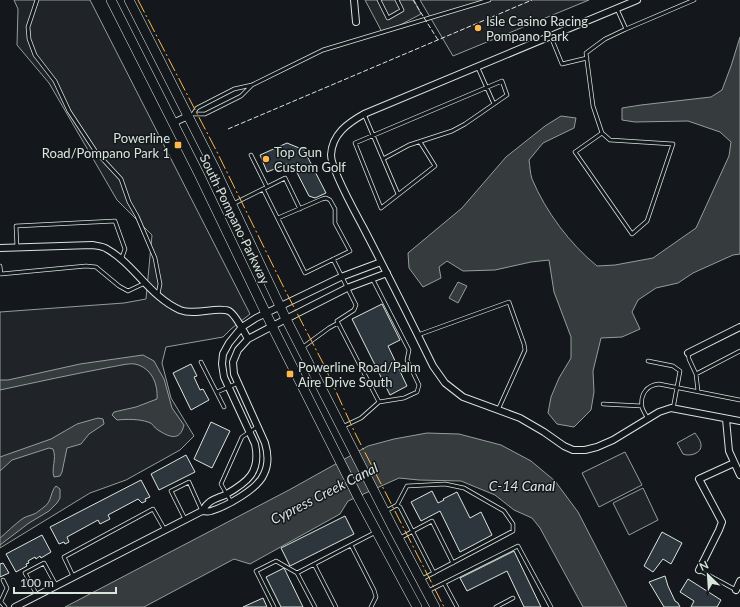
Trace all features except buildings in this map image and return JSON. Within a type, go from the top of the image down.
[{"type":"main road","name":"South Pompano Parkway","points":[[110,0],[203,180],[272,326],[359,499],[417,607]]},
{"type":"main road","name":"South Pompano Parkway","points":[[129,0],[191,115],[286,319],[374,492],[435,607]]},
{"type":"street","points":[[354,0],[356,22]]},
{"type":"street","points":[[637,0],[478,68],[364,114],[347,124],[338,134],[332,149],[332,163],[433,366],[445,383],[463,397],[520,418],[564,446],[573,450],[584,450],[598,447],[613,440],[659,412],[673,409],[740,421]]},
{"type":"street","points":[[173,123],[191,115]]},
{"type":"street","points":[[0,248],[92,245],[105,248],[121,260],[163,299],[180,310],[196,313],[221,310],[229,312],[242,328],[248,339]]},
{"type":"street","points":[[15,607],[202,511],[208,503],[243,483],[253,473],[258,455],[255,444],[224,377],[222,364],[223,354],[229,343],[242,328],[266,313],[341,277],[381,262]]},
{"type":"street","points":[[202,511],[210,512],[244,495],[256,486],[264,474],[268,456],[265,443],[234,374],[233,362],[238,350],[248,339],[272,326],[347,288],[387,273]]},
{"type":"street","points":[[688,353],[740,327]]},
{"type":"street","points":[[726,419],[729,451],[740,475]]},
{"type":"street","points":[[699,570],[722,522],[699,479],[734,463]]},
{"type":"street","points":[[736,590],[740,581]]},
{"type":"lane","points":[[37,0],[28,27],[29,39],[35,55],[55,81],[70,111],[96,152],[121,180],[155,258],[160,284],[158,294]]},
{"type":"lane","points":[[379,0],[388,18],[402,10],[397,0]]},
{"type":"lane","points":[[191,115],[197,108],[234,89],[252,85],[323,50],[489,0]]},
{"type":"lane","points":[[602,133],[575,152],[632,234],[647,221],[673,144],[610,140],[602,133],[593,106],[586,53],[605,39],[694,0]]},
{"type":"lane","points":[[617,9],[626,29]]},
{"type":"lane","points":[[551,37],[562,64],[587,58]]},
{"type":"lane","points":[[478,68],[494,104]]},
{"type":"lane","points":[[383,159],[409,145],[452,131],[466,124],[507,95],[502,81],[355,143],[381,208],[435,166],[420,142]]},
{"type":"lane","points":[[191,115],[205,114],[241,96],[252,85]]},
{"type":"lane","points":[[364,114],[398,194]]},
{"type":"lane","points":[[251,155],[278,218],[305,273],[350,251],[335,223],[336,213],[330,200],[326,198],[322,198],[278,218]]},
{"type":"lane","points":[[232,205],[285,178],[300,209]]},
{"type":"lane","points":[[17,248],[16,226],[115,221],[125,249],[121,260]]},
{"type":"lane","points":[[301,348],[338,323],[337,321],[354,310],[356,305],[333,259]]},
{"type":"lane","points":[[0,266],[1,274],[86,266],[96,267],[119,286],[128,291],[145,283]]},
{"type":"lane","points":[[342,427],[361,418],[379,402],[404,398],[417,392],[419,385],[407,360],[409,350],[372,278]]},
{"type":"lane","points":[[418,335],[509,302],[525,350],[498,410]]},
{"type":"lane","points":[[338,323],[379,402]]},
{"type":"lane","points":[[696,374],[740,351]]},
{"type":"lane","points":[[688,353],[689,360],[696,374],[698,391]]},
{"type":"lane","points":[[648,361],[673,366],[680,371],[673,409]]},
{"type":"lane","points":[[201,362],[224,406]]},
{"type":"lane","points":[[217,392],[238,383]]},
{"type":"lane","points":[[648,419],[642,406],[645,390],[651,384],[677,387],[740,400]]},
{"type":"lane","points":[[603,404],[642,406]]},
{"type":"lane","points":[[231,502],[221,484],[242,437],[249,431],[258,427]]},
{"type":"lane","points":[[185,519],[171,491],[189,482],[202,511]]},
{"type":"lane","points":[[385,512],[396,505],[407,486],[445,484],[464,488],[504,511],[513,524],[513,531],[421,580]]},
{"type":"lane","points":[[396,505],[400,507],[434,573]]},
{"type":"lane","points":[[73,576],[64,557],[153,509],[165,530]]},
{"type":"lane","points":[[398,538],[432,521],[453,563]]},
{"type":"lane","points":[[297,573],[376,532]]},
{"type":"lane","points":[[351,545],[374,590],[376,597],[371,607]]},
{"type":"lane","points":[[427,591],[518,546],[551,607]]},
{"type":"lane","points":[[274,607],[256,571],[276,561],[297,573],[314,607]]},
{"type":"lane","points":[[37,596],[25,573],[44,563],[56,585]]},
{"type":"lane","points":[[314,564],[336,607]]},
{"type":"lane","points":[[699,570],[736,590]]},
{"type":"lane","points":[[3,580],[7,588],[1,601],[4,607]]},
{"type":"lane","points":[[444,583],[457,607]]},
{"type":"lane","points":[[496,607],[513,598]]},
{"type":"shaded area","points":[[14,0],[90,0],[250,314],[223,337],[166,347],[162,363],[171,398],[194,436],[180,450],[126,480],[90,493],[0,548],[0,312],[124,303],[146,299],[152,235],[117,200],[49,83],[17,45],[18,9]]},
{"type":"shaded area","points":[[365,0],[414,0],[421,14],[383,34]]},
{"type":"shaded area","name":"Isle Casino Racing Pompano Park","points":[[420,0],[589,0],[453,56]]},
{"type":"shaded area","points":[[695,433],[701,443],[700,450],[692,455],[683,454],[677,443]]},
{"type":"shaded area","points":[[625,452],[642,485],[599,507],[582,473]]},
{"type":"shaded area","points":[[643,488],[658,520],[629,535],[613,503]]},
{"type":"water","points":[[740,37],[740,254],[733,255],[693,273],[678,283],[656,288],[638,300],[632,312],[640,329],[622,337],[601,338],[593,371],[594,392],[591,410],[574,427],[557,424],[548,413],[551,397],[559,378],[571,358],[571,337],[554,292],[549,260],[531,262],[495,270],[463,271],[447,261],[439,267],[441,278],[423,287],[409,268],[408,253],[462,208],[506,157],[545,126],[561,116],[576,118],[574,128],[543,143],[529,160],[532,179],[544,203],[568,238],[597,266],[615,265],[653,258],[696,228],[729,156],[731,142],[720,132],[688,121],[635,122],[622,120],[622,108],[711,97],[722,90]]},
{"type":"water","points":[[458,282],[467,286],[458,303],[449,298]]},
{"type":"water","points":[[143,355],[154,361],[164,379],[172,408],[184,425],[180,434],[177,436],[166,435],[148,422],[141,420],[117,420],[112,415],[114,412],[136,407],[157,399],[153,377],[146,369],[135,364],[126,364],[0,390],[0,380],[8,380],[80,364]]},
{"type":"water","points":[[98,418],[103,419],[104,424],[89,434],[81,444],[67,448],[60,476],[54,477],[54,453],[53,449],[49,448],[12,460],[0,471],[0,457],[51,439],[77,424]]},
{"type":"water","name":"C-14 Canal","points":[[427,433],[459,434],[501,445],[531,461],[555,481],[578,512],[627,607],[583,607],[540,528],[532,518],[514,510],[495,495],[461,481],[399,478],[348,501],[340,514],[250,564],[234,559],[144,607],[65,607],[289,490],[368,446],[394,439]]},
{"type":"water","points":[[56,486],[60,489],[60,498],[57,503],[49,511],[29,523],[0,545],[0,538],[13,526],[47,505]]},
{"type":"fence","points":[[413,0],[438,40]]},
{"type":"fence","points":[[228,129],[532,0]]},
{"type":"power","points":[[138,0],[216,150],[323,363],[355,433],[444,607]]},
{"type":"place","name":"Isle Casino Racing Pompano Park","points":[[478,28]]},
{"type":"place","name":"Powerline Road/Pompano Park 1","points":[[178,145]]},
{"type":"place","name":"Top Gun Custom Golf","points":[[266,159]]},
{"type":"place","name":"Powerline Road/Palm Aire Drive South","points":[[290,374]]},
{"type":"water label","name":"Cypress Creek Canal","points":[[324,493]]}]
